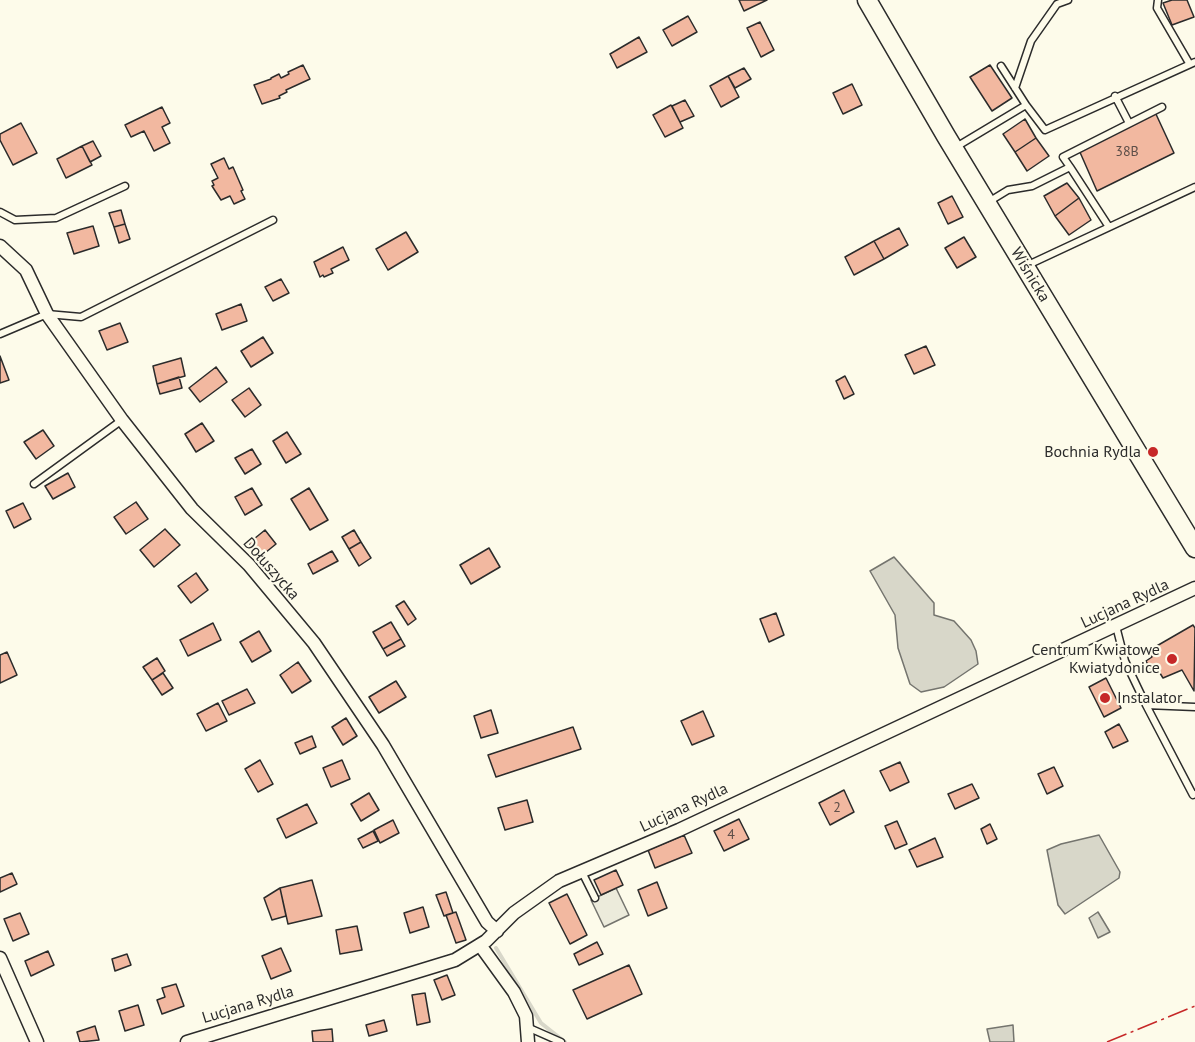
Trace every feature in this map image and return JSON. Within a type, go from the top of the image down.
[{"type":"main road","name":"Wiśnicka","points":[[867,0],[953,148],[1195,548]]},
{"type":"street","name":"Dołuszycka","points":[[0,246],[26,270],[48,314],[122,420],[192,509],[249,565],[314,643],[383,745],[487,922],[497,931]]},
{"type":"street","name":"Lucjana Rydla","points":[[187,1042],[455,960],[480,945],[514,913],[559,881],[679,830],[1195,588]]},
{"type":"street","points":[[480,945],[513,992],[526,1016],[528,1042]]},
{"type":"street","points":[[0,958],[37,1042]]},
{"type":"lane","points":[[1015,88],[1031,41],[1057,4],[1068,0]]},
{"type":"lane","points":[[1001,66],[1045,130],[1192,63],[1157,8],[1158,0]]},
{"type":"lane","points":[[1116,96],[1129,123]]},
{"type":"lane","points":[[953,148],[1026,105]]},
{"type":"lane","points":[[1109,227],[1063,157],[1162,107]]},
{"type":"lane","points":[[987,203],[1008,190],[1032,186],[1070,167]]},
{"type":"lane","points":[[0,212],[15,220],[56,218],[125,186]]},
{"type":"lane","points":[[1025,266],[1195,187]]},
{"type":"lane","points":[[0,334],[48,314],[81,317],[273,220]]},
{"type":"lane","points":[[34,484],[122,420]]},
{"type":"lane","points":[[1116,626],[1125,661],[1193,795],[1195,794]]},
{"type":"lane","points":[[1146,705],[1195,707]]},
{"type":"lane","points":[[582,872],[595,898]]},
{"type":"lane","points":[[527,1027],[561,1042]]},
{"type":"shaded area","points":[[894,557],[934,603],[934,615],[954,621],[971,640],[976,651],[978,664],[944,687],[921,692],[910,684],[898,648],[895,615],[870,571]]},
{"type":"shaded area","points":[[1099,835],[1120,872],[1119,878],[1065,914],[1058,905],[1047,850],[1061,844]]},
{"type":"shaded area","points":[[616,888],[629,915],[604,927],[591,900]]},
{"type":"shaded area","points":[[1098,912],[1110,932],[1098,938],[1089,918]]},
{"type":"shaded area","points":[[1013,1025],[1014,1042],[990,1042],[987,1029]]},
{"type":"building","points":[[739,0],[767,0],[744,11]]},
{"type":"building","points":[[1172,0],[1187,0],[1194,17],[1172,25],[1163,3]]},
{"type":"building","points":[[688,16],[697,32],[672,46],[663,30]]},
{"type":"building","points":[[760,22],[774,50],[761,57],[747,28]]},
{"type":"building","points":[[639,37],[647,52],[617,68],[610,54]]},
{"type":"building","points":[[303,65],[310,79],[286,90],[287,92],[279,96],[280,98],[262,104],[254,85],[279,74],[281,78]]},
{"type":"building","points":[[990,65],[1012,98],[992,111],[970,77]]},
{"type":"building","points":[[744,68],[751,79],[735,88],[728,76]]},
{"type":"building","points":[[728,76],[739,97],[721,107],[710,86]]},
{"type":"building","points":[[852,84],[862,105],[843,114],[833,93]]},
{"type":"building","points":[[685,100],[694,116],[680,122],[672,106]]},
{"type":"building","points":[[671,105],[683,128],[665,137],[653,115]]},
{"type":"building","points":[[162,107],[170,123],[162,127],[170,143],[154,151],[144,131],[131,137],[125,125]]},
{"type":"building","points":[[1155,112],[1174,153],[1097,191],[1079,150]]},
{"type":"building","points":[[1025,119],[1036,138],[1015,152],[1003,134]]},
{"type":"building","points":[[21,123],[37,153],[13,165],[0,140],[0,134]]},
{"type":"building","points":[[1036,138],[1049,156],[1027,171],[1015,152]]},
{"type":"building","points":[[93,141],[101,156],[90,162],[82,146]]},
{"type":"building","points":[[82,146],[92,165],[66,178],[57,159]]},
{"type":"building","points":[[224,158],[229,169],[233,167],[245,199],[234,204],[230,196],[221,200],[212,186],[214,185],[212,181],[218,178],[211,164]]},
{"type":"building","points":[[1067,183],[1079,198],[1055,216],[1044,196]]},
{"type":"building","points":[[952,196],[963,217],[948,224],[938,203]]},
{"type":"building","points":[[1079,198],[1091,220],[1069,235],[1055,216]]},
{"type":"building","points":[[121,210],[125,224],[114,227],[109,213]]},
{"type":"building","points":[[125,224],[130,239],[119,243],[114,227]]},
{"type":"building","points":[[93,226],[99,246],[74,254],[67,233]]},
{"type":"building","points":[[899,228],[908,245],[884,259],[874,241]]},
{"type":"building","points":[[406,232],[418,252],[388,270],[376,249]]},
{"type":"building","points":[[964,237],[976,257],[957,268],[945,248]]},
{"type":"building","points":[[874,241],[884,259],[854,275],[845,257]]},
{"type":"building","points":[[343,247],[349,260],[331,269],[333,273],[320,277],[314,262]]},
{"type":"building","points":[[281,279],[289,293],[273,301],[265,287]]},
{"type":"building","points":[[241,304],[247,321],[222,330],[216,314]]},
{"type":"building","points":[[120,323],[128,342],[107,350],[99,331]]},
{"type":"building","points":[[263,337],[273,353],[251,367],[241,351]]},
{"type":"building","points":[[926,346],[935,365],[914,374],[905,355]]},
{"type":"building","points":[[0,356],[9,380],[0,383]]},
{"type":"building","points":[[181,358],[185,376],[157,384],[153,366]]},
{"type":"building","points":[[216,367],[227,382],[200,402],[189,388]]},
{"type":"building","points":[[845,376],[854,394],[844,399],[836,381]]},
{"type":"building","points":[[179,377],[182,388],[160,394],[157,384]]},
{"type":"building","points":[[249,388],[261,405],[245,417],[232,400]]},
{"type":"building","points":[[202,423],[214,441],[196,452],[185,434]]},
{"type":"building","points":[[43,430],[54,446],[36,459],[24,442]]},
{"type":"building","points":[[287,432],[301,454],[286,463],[273,441]]},
{"type":"building","points":[[252,449],[261,464],[245,474],[235,458]]},
{"type":"building","points":[[68,473],[75,487],[53,499],[45,486]]},
{"type":"building","points":[[252,488],[262,505],[245,515],[235,497]]},
{"type":"building","points":[[309,488],[328,520],[310,530],[291,499]]},
{"type":"building","points":[[136,502],[148,519],[126,534],[114,517]]},
{"type":"building","points":[[23,503],[31,519],[14,528],[6,511]]},
{"type":"building","points":[[165,529],[180,545],[154,567],[140,550]]},
{"type":"building","points":[[265,530],[276,544],[260,557],[249,543]]},
{"type":"building","points":[[354,530],[361,542],[349,549],[342,537]]},
{"type":"building","points":[[361,542],[371,558],[359,566],[349,549]]},
{"type":"building","points":[[489,548],[500,567],[471,584],[460,565]]},
{"type":"building","points":[[332,551],[338,561],[313,574],[308,564]]},
{"type":"building","points":[[196,573],[208,590],[191,603],[178,586]]},
{"type":"building","points":[[404,601],[416,619],[408,625],[396,606]]},
{"type":"building","points":[[776,613],[784,635],[769,642],[760,619]]},
{"type":"building","points":[[391,622],[401,639],[383,649],[373,632]]},
{"type":"building","points":[[213,623],[221,640],[188,656],[180,640]]},
{"type":"building","name":"Centrum Kwiatowe Kwiatydonice","points":[[1193,625],[1195,628],[1194,691],[1182,670],[1163,678],[1158,670],[1152,672],[1146,661],[1152,657],[1148,651]]},
{"type":"building","points":[[259,631],[271,651],[252,662],[240,642]]},
{"type":"building","points":[[401,639],[405,646],[387,656],[383,649]]},
{"type":"building","points":[[7,652],[17,675],[0,683],[0,655]]},
{"type":"building","points":[[157,658],[165,671],[152,680],[143,667]]},
{"type":"building","points":[[298,662],[311,681],[292,693],[280,675]]},
{"type":"building","points":[[163,673],[173,688],[162,695],[152,680]]},
{"type":"building","name":"Instalator","points":[[1106,678],[1121,708],[1104,717],[1089,687]]},
{"type":"building","points":[[396,681],[406,697],[379,713],[369,697]]},
{"type":"building","points":[[247,689],[255,703],[229,715],[222,701]]},
{"type":"building","points":[[218,703],[227,721],[206,731],[197,714]]},
{"type":"building","points":[[491,710],[498,733],[481,738],[474,716]]},
{"type":"building","points":[[703,711],[714,736],[692,745],[681,721]]},
{"type":"building","points":[[346,718],[357,736],[343,745],[332,727]]},
{"type":"building","points":[[1119,724],[1128,741],[1113,748],[1105,732]]},
{"type":"building","points":[[573,727],[581,749],[496,777],[488,755]]},
{"type":"building","points":[[312,736],[316,747],[300,754],[295,743]]},
{"type":"building","points":[[260,760],[273,784],[258,792],[245,769]]},
{"type":"building","points":[[342,760],[350,779],[331,787],[323,768]]},
{"type":"building","points":[[900,762],[909,782],[890,791],[880,771]]},
{"type":"building","points":[[1054,767],[1063,786],[1047,794],[1038,774]]},
{"type":"building","points":[[972,784],[979,798],[955,809],[948,794]]},
{"type":"building","points":[[844,790],[854,812],[830,825],[819,803]]},
{"type":"building","points":[[369,793],[379,810],[361,821],[351,804]]},
{"type":"building","points":[[527,800],[533,822],[505,830],[498,808]]},
{"type":"building","points":[[307,804],[317,823],[286,838],[277,819]]},
{"type":"building","points":[[739,819],[749,839],[724,851],[714,831]]},
{"type":"building","points":[[393,820],[399,833],[380,843],[374,830]]},
{"type":"building","points":[[897,821],[907,844],[895,849],[885,826]]},
{"type":"building","points":[[990,824],[997,839],[987,844],[981,829]]},
{"type":"building","points":[[373,831],[378,841],[363,848],[358,839]]},
{"type":"building","points":[[684,835],[692,853],[655,868],[648,850]]},
{"type":"building","points":[[935,838],[943,857],[917,867],[909,850]]},
{"type":"building","points":[[616,870],[623,885],[601,895],[594,880]]},
{"type":"building","points":[[12,873],[17,884],[0,892],[0,878]]},
{"type":"building","points":[[312,880],[322,916],[288,924],[280,888]]},
{"type":"building","points":[[657,882],[667,908],[648,916],[638,890]]},
{"type":"building","points":[[280,888],[286,916],[272,920],[264,898]]},
{"type":"building","points":[[446,892],[453,913],[444,916],[436,895]]},
{"type":"building","points":[[567,894],[587,935],[570,944],[549,903]]},
{"type":"building","points":[[423,907],[429,927],[410,933],[404,913]]},
{"type":"building","points":[[456,912],[466,940],[456,943],[446,915]]},
{"type":"building","points":[[20,913],[29,934],[13,941],[4,919]]},
{"type":"building","points":[[357,926],[362,950],[340,954],[336,930]]},
{"type":"building","points":[[597,942],[603,954],[579,965],[574,954]]},
{"type":"building","points":[[281,948],[291,971],[271,979],[262,956]]},
{"type":"building","points":[[48,951],[54,965],[31,976],[25,961]]},
{"type":"building","points":[[127,954],[131,965],[115,971],[112,959]]},
{"type":"building","points":[[629,965],[642,994],[587,1019],[573,990]]},
{"type":"building","points":[[447,975],[455,995],[442,1000],[434,980]]},
{"type":"building","points":[[176,984],[184,1006],[162,1014],[157,1000],[165,997],[162,988]]},
{"type":"building","points":[[425,993],[430,1022],[417,1025],[412,995]]},
{"type":"building","points":[[138,1005],[144,1025],[125,1031],[119,1011]]},
{"type":"building","points":[[384,1020],[387,1031],[369,1036],[366,1025]]},
{"type":"building","points":[[95,1026],[99,1040],[80,1042],[77,1032]]},
{"type":"building","points":[[332,1029],[333,1042],[313,1042],[312,1031]]},
{"type":"waterway","points":[[496,948],[541,1023],[565,1042]]},
{"type":"power","points":[[1107,1042],[1195,1006]]},
{"type":"place","name":"Bochnia Rydla","points":[[1153,452]]},
{"type":"place","name":"Centrum Kwiatowe Kwiatydonice","points":[[1172,659]]},
{"type":"place","name":"Instalator","points":[[1105,698]]}]
